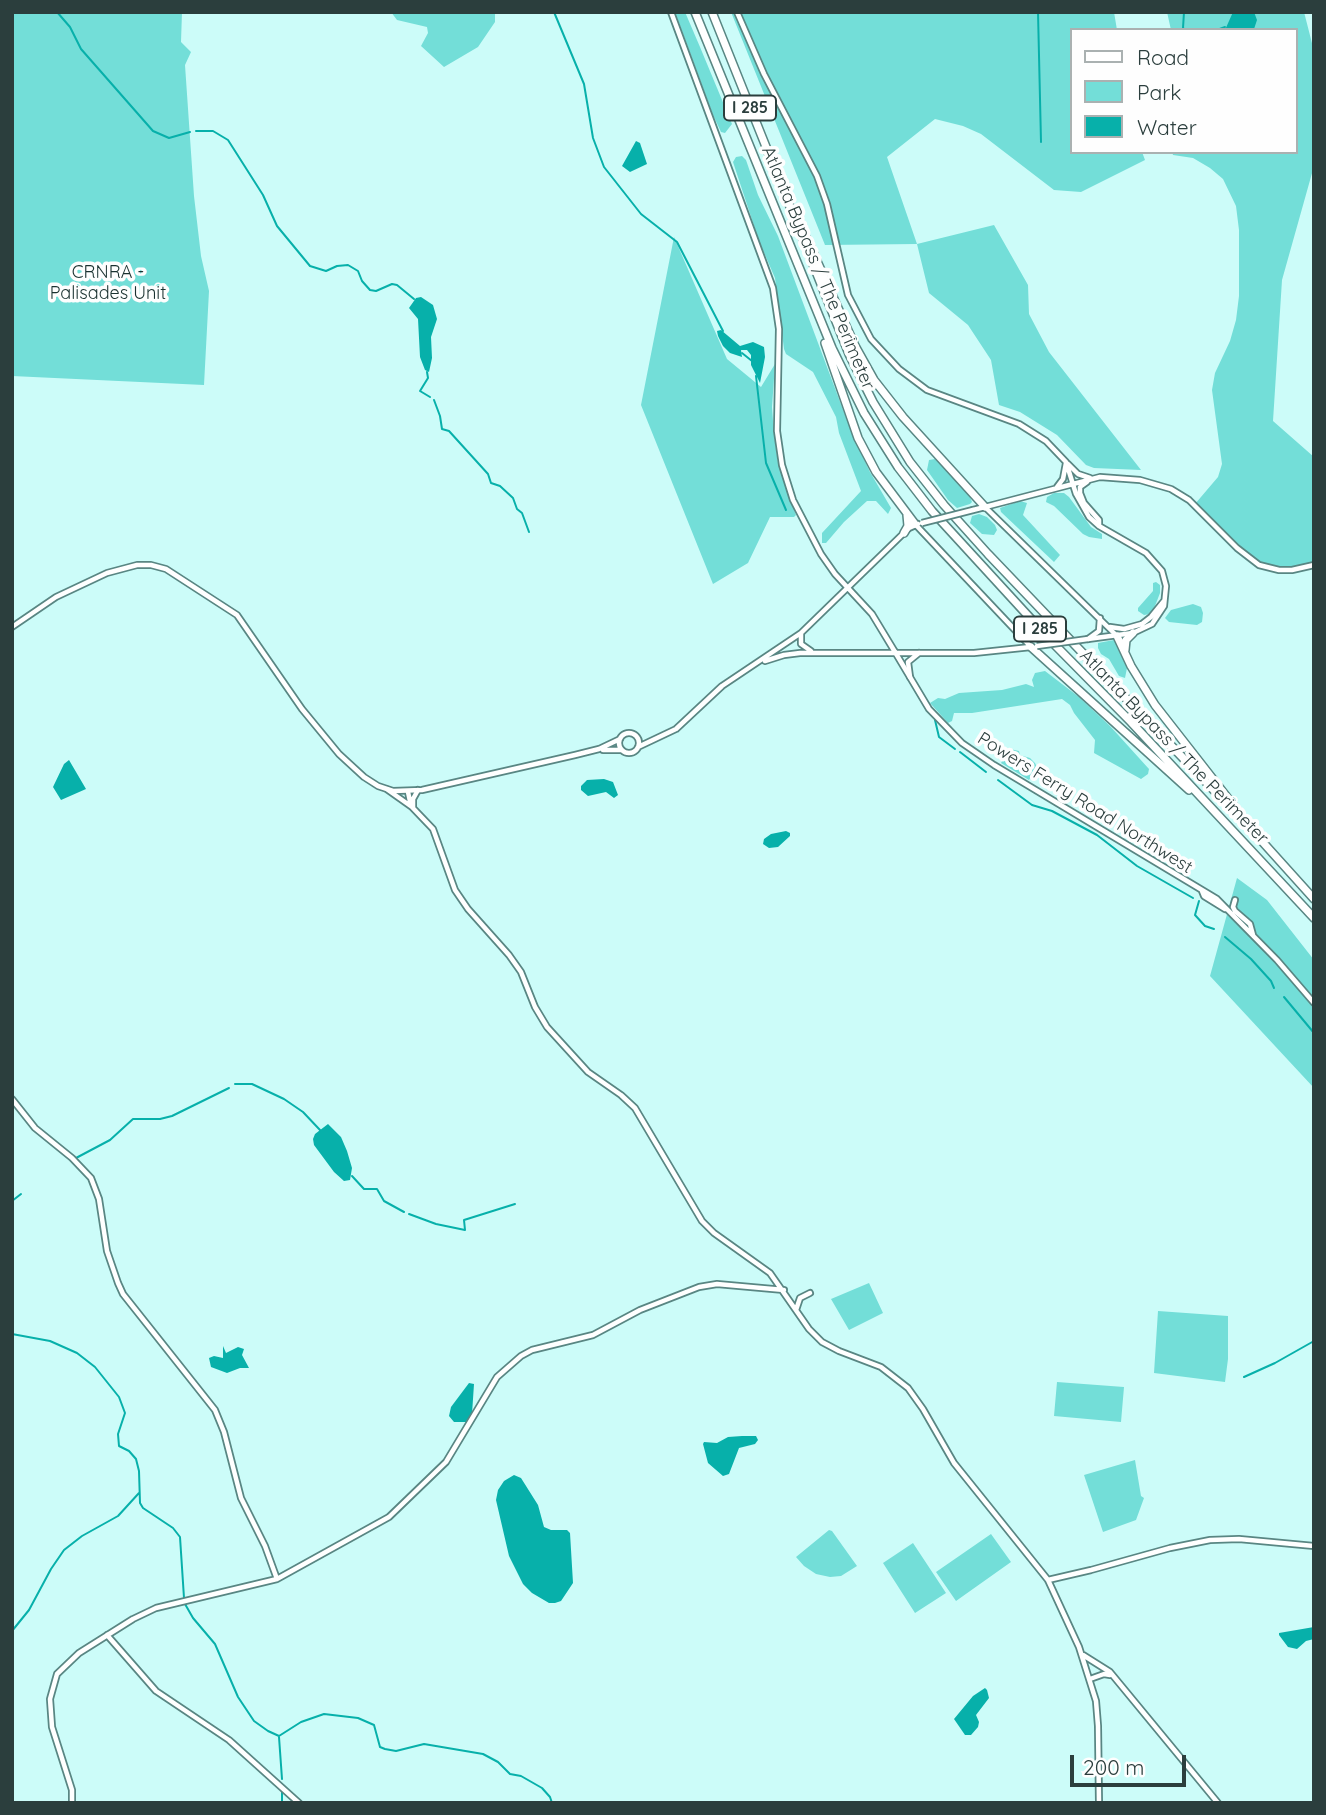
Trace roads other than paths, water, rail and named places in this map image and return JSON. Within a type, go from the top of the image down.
[{"type":"highway","name":"Atlanta Bypass / The Perimeter","points":[[695,12],[814,306],[864,413],[898,467],[932,511],[1053,643],[1131,722],[1314,918]]},
{"type":"highway","name":"Atlanta Bypass / The Perimeter","points":[[712,12],[861,380],[910,462],[988,554],[1250,828],[1314,899]]},
{"type":"highway","points":[[789,205],[804,232],[855,346],[874,380],[903,417],[985,507]]},
{"type":"highway","points":[[814,306],[858,438],[876,472],[907,514],[919,524]]},
{"type":"highway","points":[[904,533],[908,526],[907,514]]},
{"type":"highway","points":[[1127,658],[1125,642],[1133,633]]},
{"type":"highway","points":[[1117,636],[1127,658],[1161,713],[1216,779],[1250,828]]},
{"type":"highway","points":[[1034,646],[1235,833]]},
{"type":"street","name":"Powers Ferry Road Northwest","points":[[671,12],[773,288],[779,330],[777,431],[786,479],[813,541],[828,564],[872,614],[929,709],[966,746],[1226,909],[1314,1003]]},
{"type":"street","points":[[737,12],[764,74],[817,176],[827,204],[848,295],[859,321],[870,339],[899,369],[927,390],[1025,427],[1051,445],[1078,474],[1094,478],[1128,478],[1171,489],[1194,504],[1250,559],[1266,567],[1292,570],[1314,565]]},
{"type":"street","points":[[757,663],[783,655],[816,652],[988,653],[1117,636],[1133,633],[1152,624],[1162,611],[1165,600],[1165,581],[1158,564],[1146,553],[1099,526],[1082,508],[1065,461]]},
{"type":"street","points":[[1055,489],[1063,479],[1065,461]]},
{"type":"street","points":[[388,790],[408,792],[599,750],[622,750],[631,753],[685,723],[722,686],[801,633],[904,533],[919,524],[1094,478]]},
{"type":"street","points":[[1094,478],[1080,487],[1080,493],[1084,503],[1099,520],[1099,526]]},
{"type":"street","points":[[985,507],[1117,636]]},
{"type":"street","points":[[919,524],[1034,646]]},
{"type":"street","points":[[12,627],[56,597],[107,573],[136,565],[166,569],[237,615],[327,740],[357,771],[413,808],[433,830],[451,883],[459,897],[521,972],[535,1007],[547,1027],[588,1072],[635,1108],[706,1226],[772,1275],[809,1329],[822,1342],[881,1367],[908,1388],[954,1463],[1048,1580],[1083,1655],[1090,1679],[1098,1717],[1099,1803]]},
{"type":"street","points":[[1110,627],[1124,629],[1142,624],[1165,600]]},
{"type":"street","points":[[1088,639],[1099,631],[1100,618]]},
{"type":"street","points":[[801,633],[803,646],[816,652]]},
{"type":"street","points":[[909,677],[908,662],[920,653]]},
{"type":"street","points":[[599,750],[629,733],[637,737],[662,735]]},
{"type":"street","points":[[637,737],[638,747]]},
{"type":"street","points":[[620,739],[622,750]]},
{"type":"street","points":[[413,808],[413,799],[418,790]]},
{"type":"street","points":[[408,792],[413,808]]},
{"type":"street","points":[[1235,900],[1235,911],[1250,924],[1253,936]]},
{"type":"street","points":[[12,1099],[35,1128],[72,1158],[91,1178],[99,1199],[107,1251],[118,1283],[215,1410],[224,1432],[241,1498],[265,1546],[277,1578]]},
{"type":"street","points":[[765,1289],[771,1283],[772,1275]]},
{"type":"street","points":[[72,1803],[72,1790],[52,1727],[51,1690],[63,1667],[107,1635],[145,1612],[277,1578],[389,1517],[423,1486],[452,1454],[497,1377],[521,1356],[537,1348],[593,1335],[640,1310],[699,1286],[717,1284],[784,1290]]},
{"type":"street","points":[[798,1313],[800,1298],[810,1293]]},
{"type":"street","points":[[1048,1580],[1210,1540],[1239,1539],[1314,1546]]},
{"type":"street","points":[[107,1635],[156,1691],[229,1740],[299,1803]]},
{"type":"street","points":[[1083,1655],[1111,1675],[1218,1803]]},
{"type":"street","points":[[1090,1679],[1104,1674],[1111,1675]]},
{"type":"water","points":[[1233,12],[1254,12],[1257,20],[1254,28],[1226,28]]},
{"type":"water","points":[[636,141],[640,143],[647,164],[630,172],[622,166]]},
{"type":"water","points":[[421,297],[433,305],[437,319],[431,337],[432,358],[429,372],[425,370],[420,357],[418,319],[409,308],[416,298]]},
{"type":"water","points":[[721,330],[740,346],[753,342],[764,347],[760,383],[751,365],[751,355],[747,350],[741,350],[742,357],[730,353],[718,336],[717,331]]},
{"type":"water","points":[[69,760],[86,789],[61,800],[53,787],[64,764]]},
{"type":"water","points":[[604,779],[613,782],[618,795],[614,798],[606,792],[588,796],[581,790],[587,780]]},
{"type":"water","points":[[786,831],[790,836],[778,847],[769,848],[763,844],[764,839],[771,834]]},
{"type":"water","points":[[328,1124],[341,1137],[347,1151],[352,1168],[350,1180],[344,1181],[334,1172],[314,1145],[315,1134]]},
{"type":"water","points":[[223,1346],[226,1353],[238,1347],[244,1349],[242,1355],[249,1368],[227,1373],[211,1367],[209,1358],[223,1358]]},
{"type":"water","points":[[469,1383],[474,1384],[472,1414],[466,1422],[454,1422],[449,1416],[451,1407]]},
{"type":"water","points":[[756,1436],[758,1440],[755,1444],[739,1448],[729,1474],[723,1476],[708,1463],[704,1442],[717,1443],[728,1437]]},
{"type":"water","points":[[514,1475],[521,1478],[538,1505],[544,1527],[567,1530],[570,1533],[573,1583],[561,1601],[549,1603],[532,1593],[523,1584],[509,1556],[496,1500],[504,1481]]},
{"type":"water","points":[[1314,1627],[1314,1639],[1306,1641],[1297,1649],[1288,1647],[1279,1635],[1279,1633]]},
{"type":"water","points":[[985,1688],[989,1698],[976,1715],[978,1727],[971,1735],[965,1735],[954,1719],[973,1696]]},
{"type":"waterway","points":[[57,12],[70,27],[81,49],[153,131],[169,138],[190,132]]},
{"type":"waterway","points":[[554,12],[584,84],[593,138],[604,167],[641,214],[677,242],[723,331]]},
{"type":"waterway","points":[[1038,12],[1041,142]]},
{"type":"waterway","points":[[1183,28],[1184,12]]},
{"type":"waterway","points":[[196,131],[213,131],[228,140],[263,195],[277,226],[310,266],[326,271],[348,265],[358,271],[370,290],[397,285],[414,299]]},
{"type":"waterway","points":[[742,353],[752,361]]},
{"type":"waterway","points":[[427,372],[428,378],[420,391],[430,397]]},
{"type":"waterway","points":[[756,376],[766,463],[786,510]]},
{"type":"waterway","points":[[434,400],[442,429],[449,431],[488,474],[491,483],[500,486],[513,498],[529,532]]},
{"type":"waterway","points":[[935,720],[939,737],[955,749]]},
{"type":"waterway","points":[[960,752],[986,772]]},
{"type":"waterway","points":[[998,780],[1032,805],[1052,811],[1097,835],[1137,866],[1193,898]]},
{"type":"waterway","points":[[1199,901],[1195,915],[1205,926],[1214,929]]},
{"type":"waterway","points":[[1225,937],[1251,959],[1274,988]]},
{"type":"waterway","points":[[1284,997],[1314,1033]]},
{"type":"waterway","points":[[235,1084],[252,1084],[284,1099],[303,1112],[320,1130]]},
{"type":"waterway","points":[[76,1158],[110,1140],[133,1119],[172,1116],[229,1088]]},
{"type":"waterway","points":[[352,1176],[364,1189],[377,1189],[384,1201],[404,1212]]},
{"type":"waterway","points":[[12,1201],[21,1194]]},
{"type":"waterway","points":[[409,1214],[436,1224],[465,1230],[464,1220],[515,1204]]},
{"type":"waterway","points":[[12,1334],[50,1341],[77,1353],[95,1367],[119,1397],[125,1413],[118,1434],[119,1446],[129,1451],[136,1459],[140,1503],[143,1508],[173,1528],[180,1537],[184,1598]]},
{"type":"waterway","points":[[1244,1377],[1314,1341]]},
{"type":"waterway","points":[[12,1631],[29,1610],[64,1550],[82,1536],[118,1516],[139,1493]]},
{"type":"waterway","points":[[185,1604],[215,1644],[238,1697],[254,1721],[268,1731],[279,1736],[301,1722],[324,1714],[358,1718],[374,1725],[380,1747],[396,1751],[424,1744],[483,1754],[498,1762],[510,1774],[521,1776],[542,1788],[552,1803]]},
{"type":"waterway","points":[[279,1737],[282,1779]]},
{"type":"waterway","points":[[282,1791],[282,1803]]},
{"type":"park label","name":"CRNRA - Palisades Unit","points":[[108,283]]}]
